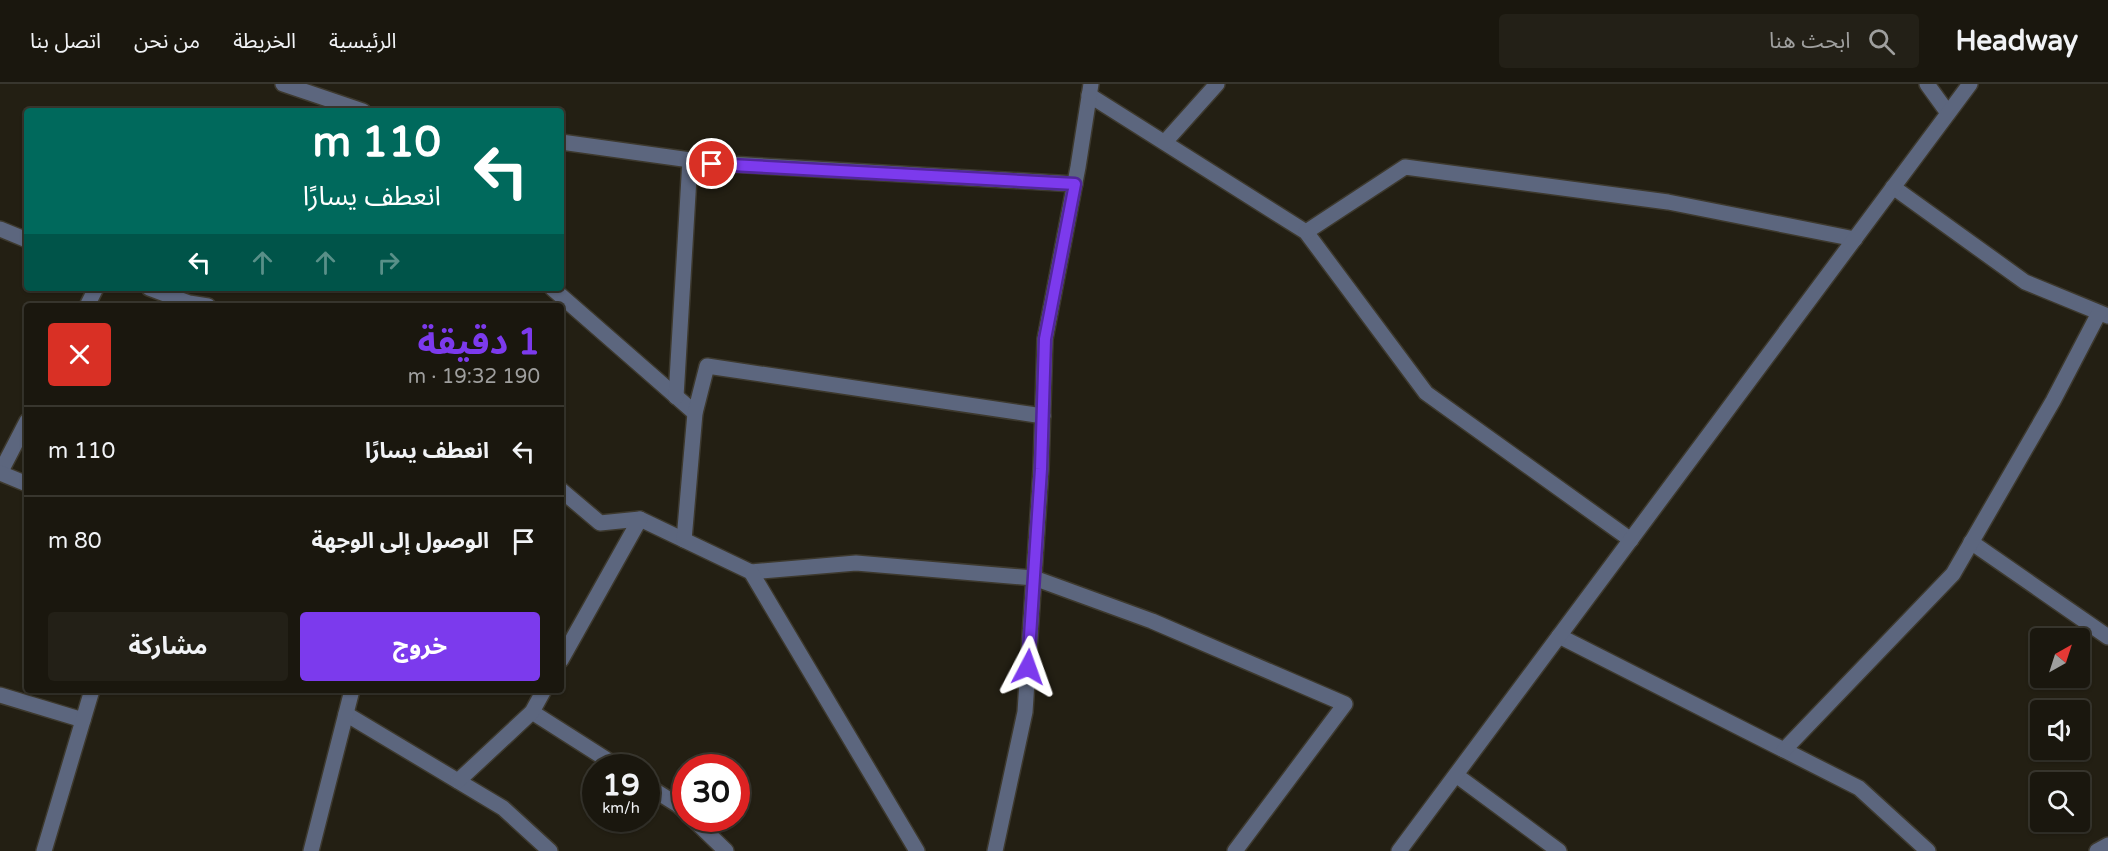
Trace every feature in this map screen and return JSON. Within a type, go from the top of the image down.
[{"type":"street","points":[[283,84],[354,108]]},
{"type":"street","points":[[332,84],[333,101]]},
{"type":"street","points":[[1165,142],[1217,84]]},
{"type":"street","points":[[1927,84],[1948,113]]},
{"type":"street","points":[[1399,851],[1970,84]]},
{"type":"street","points":[[995,851],[1024,712],[1041,469],[1045,339],[1075,184],[1090,89],[1165,142],[1306,232],[1426,393],[1631,540]]},
{"type":"street","points":[[564,142],[712,164],[1075,184]]},
{"type":"street","points":[[676,397],[690,160]]},
{"type":"street","points":[[1306,232],[1405,167],[1668,202],[1855,239]]},
{"type":"street","points":[[1784,750],[1953,574],[2103,315],[2025,282],[1893,187]]},
{"type":"street","points":[[0,229],[24,239]]},
{"type":"street","points":[[157,291],[189,303]]},
{"type":"street","points":[[555,291],[695,413]]},
{"type":"street","points":[[684,540],[695,413],[707,366],[1043,416]]},
{"type":"street","points":[[24,427],[0,473],[24,482]]},
{"type":"street","points":[[564,493],[600,523],[640,519],[751,572],[856,563],[1034,578],[1152,621],[1345,704],[1235,851]]},
{"type":"street","points":[[564,655],[640,519]]},
{"type":"street","points":[[1971,542],[2108,637]]},
{"type":"street","points":[[751,572],[917,851]]},
{"type":"street","points":[[1559,636],[1859,788],[1928,851]]},
{"type":"street","points":[[44,851],[91,693]]},
{"type":"street","points":[[311,851],[351,693]]},
{"type":"street","points":[[458,781],[532,712],[542,693]]},
{"type":"street","points":[[0,695],[83,720]]},
{"type":"street","points":[[532,712],[598,754]]},
{"type":"street","points":[[346,714],[503,808],[550,851]]},
{"type":"street","points":[[1455,775],[1559,851]]},
{"type":"street","points":[[706,832],[726,851]]},
{"type":"street","points":[[2097,851],[2108,844]]},
{"type":"route","points":[[712,164],[1075,184],[1045,339],[1041,469],[1028,667]]}]
